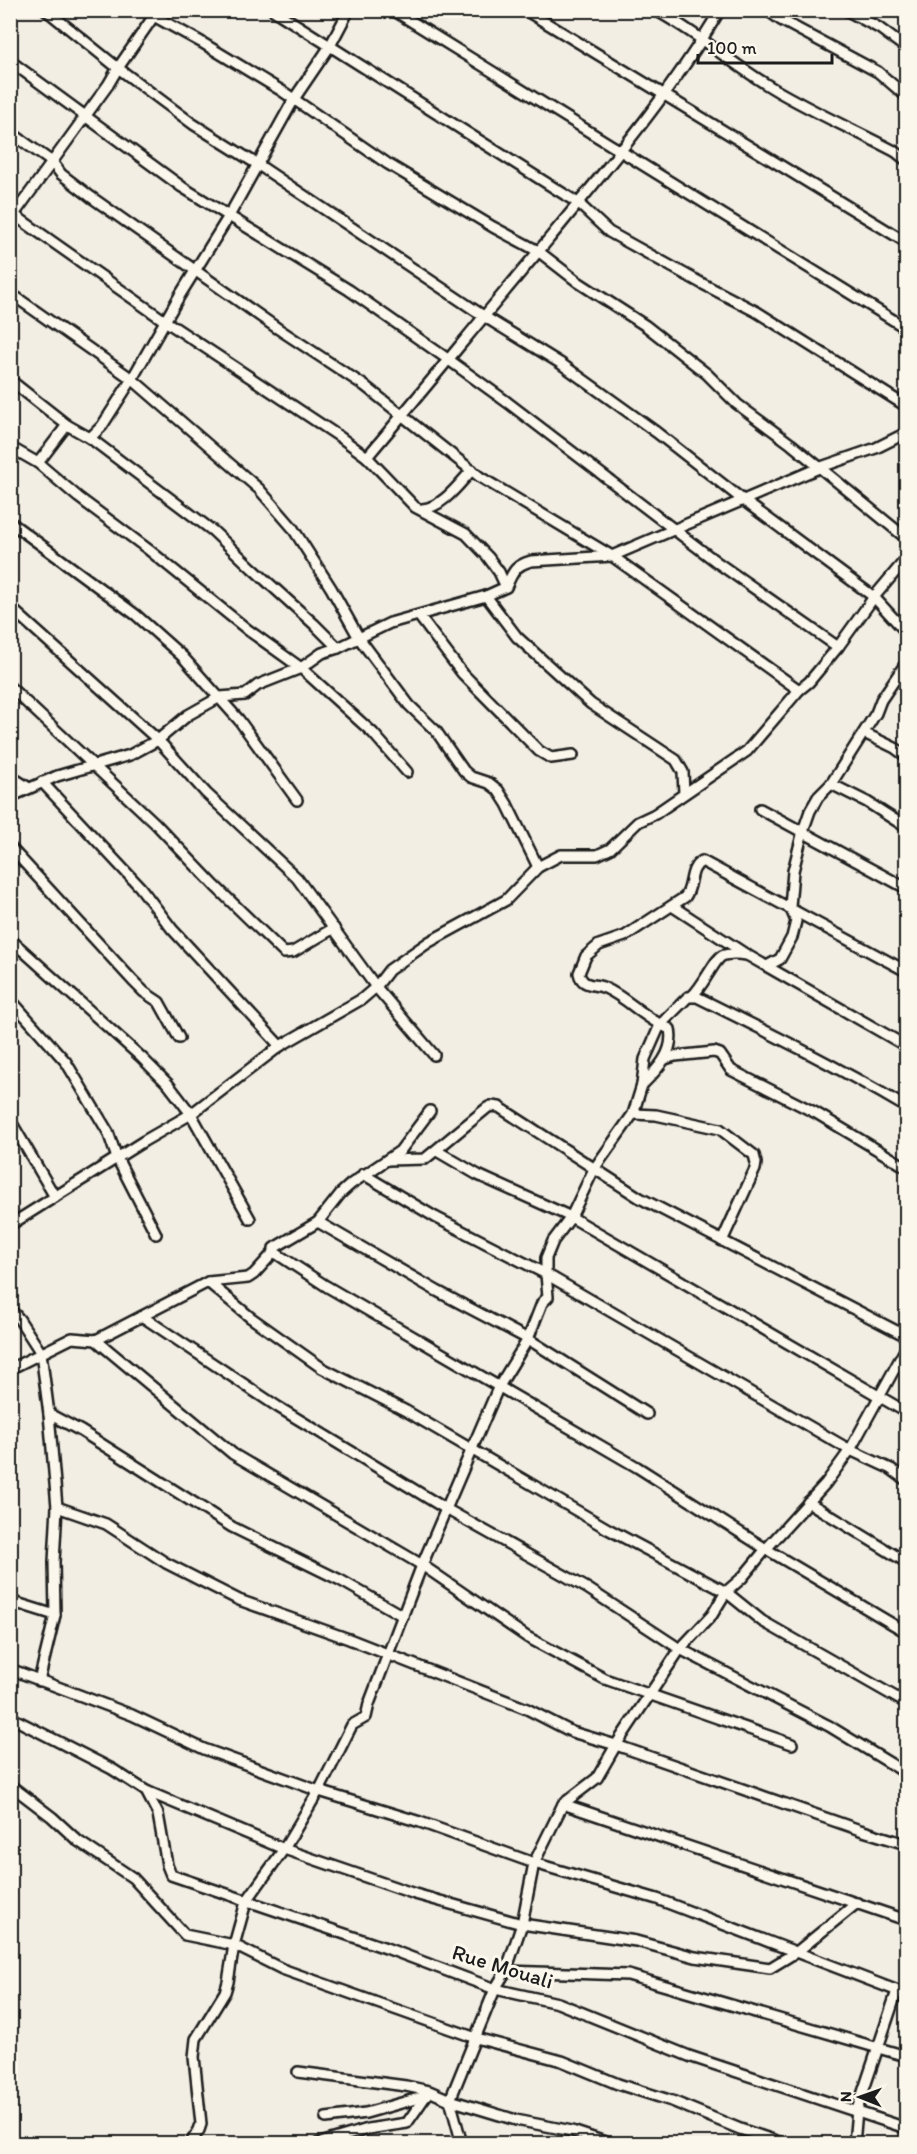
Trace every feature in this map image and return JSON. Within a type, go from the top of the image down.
[{"type":"street","points":[[46,10],[193,124],[257,164],[484,317],[560,363],[608,397],[874,597],[906,632]]},
{"type":"street","points":[[143,10],[156,14],[294,99],[388,164],[493,227],[538,251],[578,282],[646,326],[707,374],[737,404],[821,467],[906,538]]},
{"type":"street","points":[[273,10],[578,203],[609,232],[758,312],[906,406]]},
{"type":"street","points":[[90,438],[102,426],[132,379],[229,216],[294,99],[330,46],[349,10]]},
{"type":"street","points":[[393,10],[906,328]]},
{"type":"street","points":[[525,10],[906,242]]},
{"type":"street","points":[[655,10],[677,22],[774,89],[896,152],[906,160]]},
{"type":"street","points":[[367,457],[620,152],[664,96],[702,41],[720,10]]},
{"type":"street","points":[[767,10],[781,20],[878,72],[906,96]]},
{"type":"street","points":[[846,10],[879,28],[906,48]]},
{"type":"street","points":[[156,14],[85,117],[12,216],[367,457],[415,507],[466,534],[488,557],[506,587]]},
{"type":"street","points":[[10,61],[182,187],[349,290],[449,360],[718,563],[838,647]]},
{"type":"street","points":[[10,132],[52,162],[62,174],[195,270],[365,386],[472,470],[612,556],[799,690]]},
{"type":"street","points":[[10,293],[132,379],[259,489],[292,527],[331,588],[359,638],[391,683],[409,705],[436,731],[464,771],[471,777],[489,783],[498,790],[538,867]]},
{"type":"street","points":[[10,380],[67,425],[90,438],[213,531],[339,648]]},
{"type":"street","points":[[38,463],[67,425]]},
{"type":"street","points":[[10,797],[42,782],[92,764],[130,755],[158,740],[188,715],[220,697],[245,695],[258,685],[301,668],[322,653],[339,648],[390,623],[486,596],[506,587],[514,571],[520,565],[531,561],[612,556],[821,467],[876,448],[906,433]]},
{"type":"street","points":[[10,447],[38,463],[248,630],[301,668],[373,733],[407,772]]},
{"type":"street","points":[[422,509],[429,509],[440,503],[472,470]]},
{"type":"street","points":[[10,522],[136,615],[182,656],[239,720],[297,801]]},
{"type":"street","points":[[10,1225],[191,1114],[280,1046],[362,999],[376,987],[389,970],[429,942],[506,900],[538,867],[561,855],[597,855],[610,849],[638,822],[655,814],[747,751],[799,690],[809,682],[874,597],[906,560]]},
{"type":"street","points":[[486,596],[517,637],[591,704],[676,760],[683,772],[684,794]]},
{"type":"street","points":[[10,607],[158,740],[206,793],[297,878],[376,987],[434,1055]]},
{"type":"street","points":[[419,616],[462,674],[539,751],[551,758],[573,755]]},
{"type":"street","points":[[767,966],[780,959],[792,937],[796,921],[790,907],[794,866],[803,831],[818,797],[831,784],[906,663]]},
{"type":"street","points":[[10,687],[155,823],[214,886],[284,953],[293,952],[334,928]]},
{"type":"street","points":[[864,733],[906,756]]},
{"type":"street","points":[[10,776],[29,788]]},
{"type":"street","points":[[42,782],[140,887],[172,929],[280,1046]]},
{"type":"street","points":[[831,784],[867,802],[906,827]]},
{"type":"street","points":[[760,809],[906,888]]},
{"type":"street","points":[[10,847],[138,987],[159,1002],[179,1038]]},
{"type":"street","points":[[642,1085],[665,1059],[672,1034],[670,1029],[660,1025],[626,1000],[603,987],[587,985],[582,981],[579,973],[586,956],[599,945],[625,936],[672,906],[688,892],[693,869],[702,861],[906,971]]},
{"type":"street","points":[[672,906],[747,955],[906,1046]]},
{"type":"street","points":[[10,939],[141,1056],[168,1084],[191,1114],[250,1219]]},
{"type":"street","points":[[192,2143],[201,2124],[194,2047],[196,2039],[225,1992],[234,1945],[246,1902],[284,1849],[319,1790],[352,1725],[366,1718],[369,1704],[422,1565],[498,1388],[528,1339],[542,1303],[548,1297],[546,1258],[553,1241],[571,1217],[594,1169],[633,1114],[642,1085],[645,1059],[660,1025],[686,999],[693,996],[705,982],[718,959],[731,954],[747,955]]},
{"type":"street","points":[[693,996],[857,1078],[906,1107]]},
{"type":"street","points":[[10,999],[66,1062],[108,1132],[117,1158],[156,1234]]},
{"type":"street","points":[[665,1059],[714,1052],[720,1054],[731,1070],[816,1113],[906,1167]]},
{"type":"street","points":[[387,1160],[424,1159],[464,1125],[487,1108],[495,1106],[640,1198],[906,1336]]},
{"type":"street","points":[[10,1369],[72,1338],[96,1340],[208,1282],[248,1278],[274,1252],[274,1248],[318,1222],[341,1193],[363,1174],[400,1151],[430,1111]]},
{"type":"street","points":[[633,1114],[656,1115],[720,1129],[754,1155],[755,1169],[722,1241]]},
{"type":"street","points":[[10,1120],[55,1197]]},
{"type":"street","points":[[437,1150],[478,1175],[571,1217],[906,1412]]},
{"type":"street","points":[[363,1174],[435,1217],[546,1274],[850,1450],[891,1469],[906,1480]]},
{"type":"street","points":[[318,1222],[437,1291],[528,1339],[647,1414]]},
{"type":"street","points":[[274,1252],[326,1286],[498,1388],[637,1467],[766,1549],[906,1632]]},
{"type":"street","points":[[208,1282],[250,1317],[322,1368],[406,1411],[608,1529],[726,1592],[762,1621],[906,1703]]},
{"type":"street","points":[[10,1309],[41,1353],[57,1507],[54,1562],[55,1615],[39,1681]]},
{"type":"street","points":[[142,1317],[278,1407],[446,1509],[587,1588],[680,1649],[829,1726],[906,1773]]},
{"type":"street","points":[[96,1340],[232,1454],[422,1565],[527,1637],[605,1679],[792,1744]]},
{"type":"street","points":[[462,2144],[450,2100],[495,1989],[506,1971],[522,1924],[534,1863],[563,1804],[597,1778],[616,1744],[680,1649],[712,1615],[726,1592],[742,1578],[826,1483],[850,1450],[906,1348]]},
{"type":"street","points":[[49,1414],[81,1431],[232,1527],[339,1580],[403,1616]]},
{"type":"street","points":[[808,1502],[906,1562]]},
{"type":"street","points":[[57,1507],[106,1524],[166,1563],[239,1600],[527,1709],[572,1732],[616,1744],[906,1844]]},
{"type":"street","points":[[10,1601],[55,1615]]},
{"type":"street","points":[[10,1669],[132,1715],[204,1749],[534,1863],[657,1899],[902,1992],[878,2048],[857,2110],[854,2144]]},
{"type":"street","points":[[10,1717],[103,1764],[146,1791],[284,1849],[415,1894],[522,1924],[636,1941],[695,1957],[770,1968],[798,1951],[857,1903]]},
{"type":"street","points":[[10,1785],[52,1817],[78,1841],[133,1878],[185,1935],[234,1945],[282,1968],[476,2038],[562,2061],[618,2084],[672,2101],[740,2129],[785,2144]]},
{"type":"street","name":"Rue Mouali","points":[[146,1791],[158,1814],[167,1865],[171,1875],[386,1948],[495,1989],[558,2003],[689,2056],[906,2128]]},
{"type":"street","points":[[563,1804],[906,1920]]},
{"type":"street","points":[[506,1971],[628,1975],[906,2055]]},
{"type":"street","points":[[298,2072],[406,2086],[516,2120],[572,2131],[611,2144]]},
{"type":"street","points":[[326,2118],[366,2113],[427,2094]]},
{"type":"street","points":[[317,2144],[368,2129],[407,2122],[427,2094]]}]
